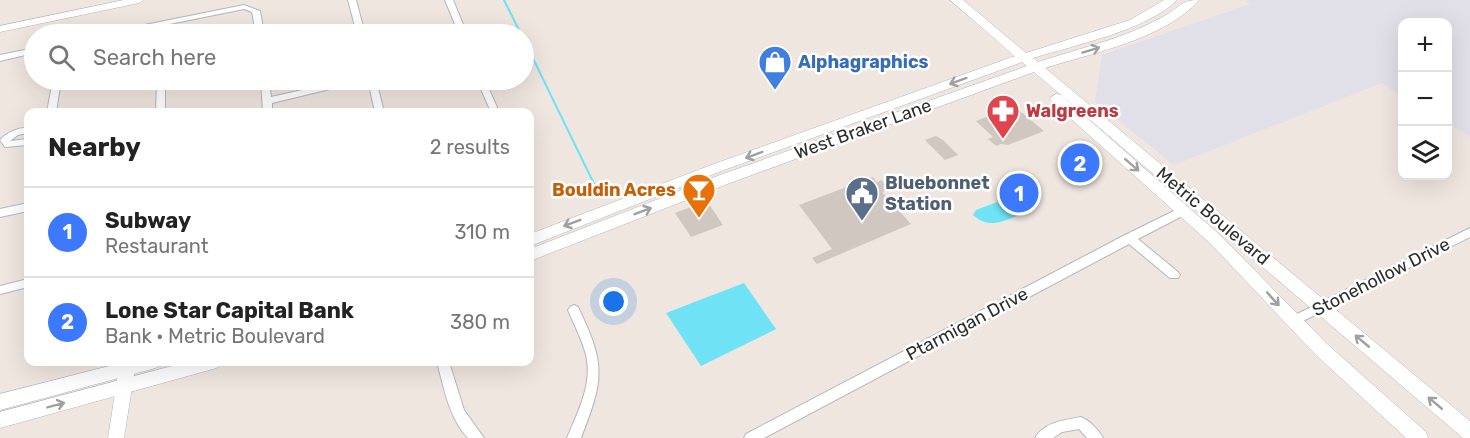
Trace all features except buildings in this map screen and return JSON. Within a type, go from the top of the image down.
[{"type":"main road","name":"Metric Boulevard","points":[[942,0],[1323,308],[1470,432]]},
{"type":"main road","name":"Metric Boulevard","points":[[956,0],[1184,210],[1242,266],[1293,321],[1357,383],[1419,438]]},
{"type":"main road","name":"West Braker Lane","points":[[534,239],[1024,64],[1134,22],[1151,14],[1171,0]]},
{"type":"main road","name":"West Braker Lane","points":[[1024,64],[1138,34],[1172,17],[1193,0]]},
{"type":"main road","name":"West Braker Lane","points":[[534,253],[722,173]]},
{"type":"main road","points":[[0,420],[126,377],[145,366]]},
{"type":"main road","points":[[0,402],[190,366]]},
{"type":"street","points":[[0,28],[139,0]]},
{"type":"street","points":[[352,0],[358,24]]},
{"type":"street","points":[[449,0],[459,24]]},
{"type":"street","points":[[158,24],[244,7],[256,11],[258,24]]},
{"type":"street","points":[[0,58],[24,53]]},
{"type":"street","points":[[52,108],[55,90]]},
{"type":"street","points":[[160,108],[161,90]]},
{"type":"street","points":[[266,90],[268,108]]},
{"type":"street","points":[[267,101],[314,90]]},
{"type":"street","points":[[374,90],[379,108]]},
{"type":"street","points":[[485,90],[493,108]]},
{"type":"street","points":[[24,131],[15,133],[5,140],[8,145],[13,146],[24,143]]},
{"type":"street","points":[[0,213],[24,208]]},
{"type":"street","name":"Ptarmigan Drive","points":[[751,438],[1184,210]]},
{"type":"street","name":"Stonehollow Drive","points":[[1293,321],[1323,308],[1470,232]]},
{"type":"street","points":[[1129,238],[1174,274]]},
{"type":"street","points":[[0,290],[24,284]]},
{"type":"street","points":[[574,310],[593,358],[592,389],[574,438]]},
{"type":"street","points":[[444,366],[456,409],[466,427],[477,438]]},
{"type":"street","points":[[116,438],[126,377]]},
{"type":"street","points":[[1042,438],[1059,427],[1081,423],[1096,438]]},
{"type":"shaded area","points":[[1245,0],[1470,0],[1470,137],[1452,126],[1452,18],[1398,18],[1398,93],[1382,83],[1174,165],[1095,102],[1102,55],[1250,4]]},
{"type":"water","points":[[1005,199],[1013,200],[1022,209],[1019,215],[1001,222],[990,223],[973,215],[976,210]]},
{"type":"water","points":[[744,283],[776,329],[701,366],[666,313]]},
{"type":"waterway","points":[[504,0],[516,24]]},
{"type":"waterway","points":[[534,61],[598,192]]},
{"type":"place","name":"Alphagraphics","points":[[775,91]]},
{"type":"place","name":"Walgreens","points":[[1003,140]]},
{"type":"place","name":"Lone Star Capital Bank","points":[[1080,163]]},
{"type":"place","name":"Subway","points":[[1019,193]]},
{"type":"place","name":"Bouldin Acres","points":[[699,219]]},
{"type":"place","name":"Bluebonnet Station","points":[[862,222]]}]
